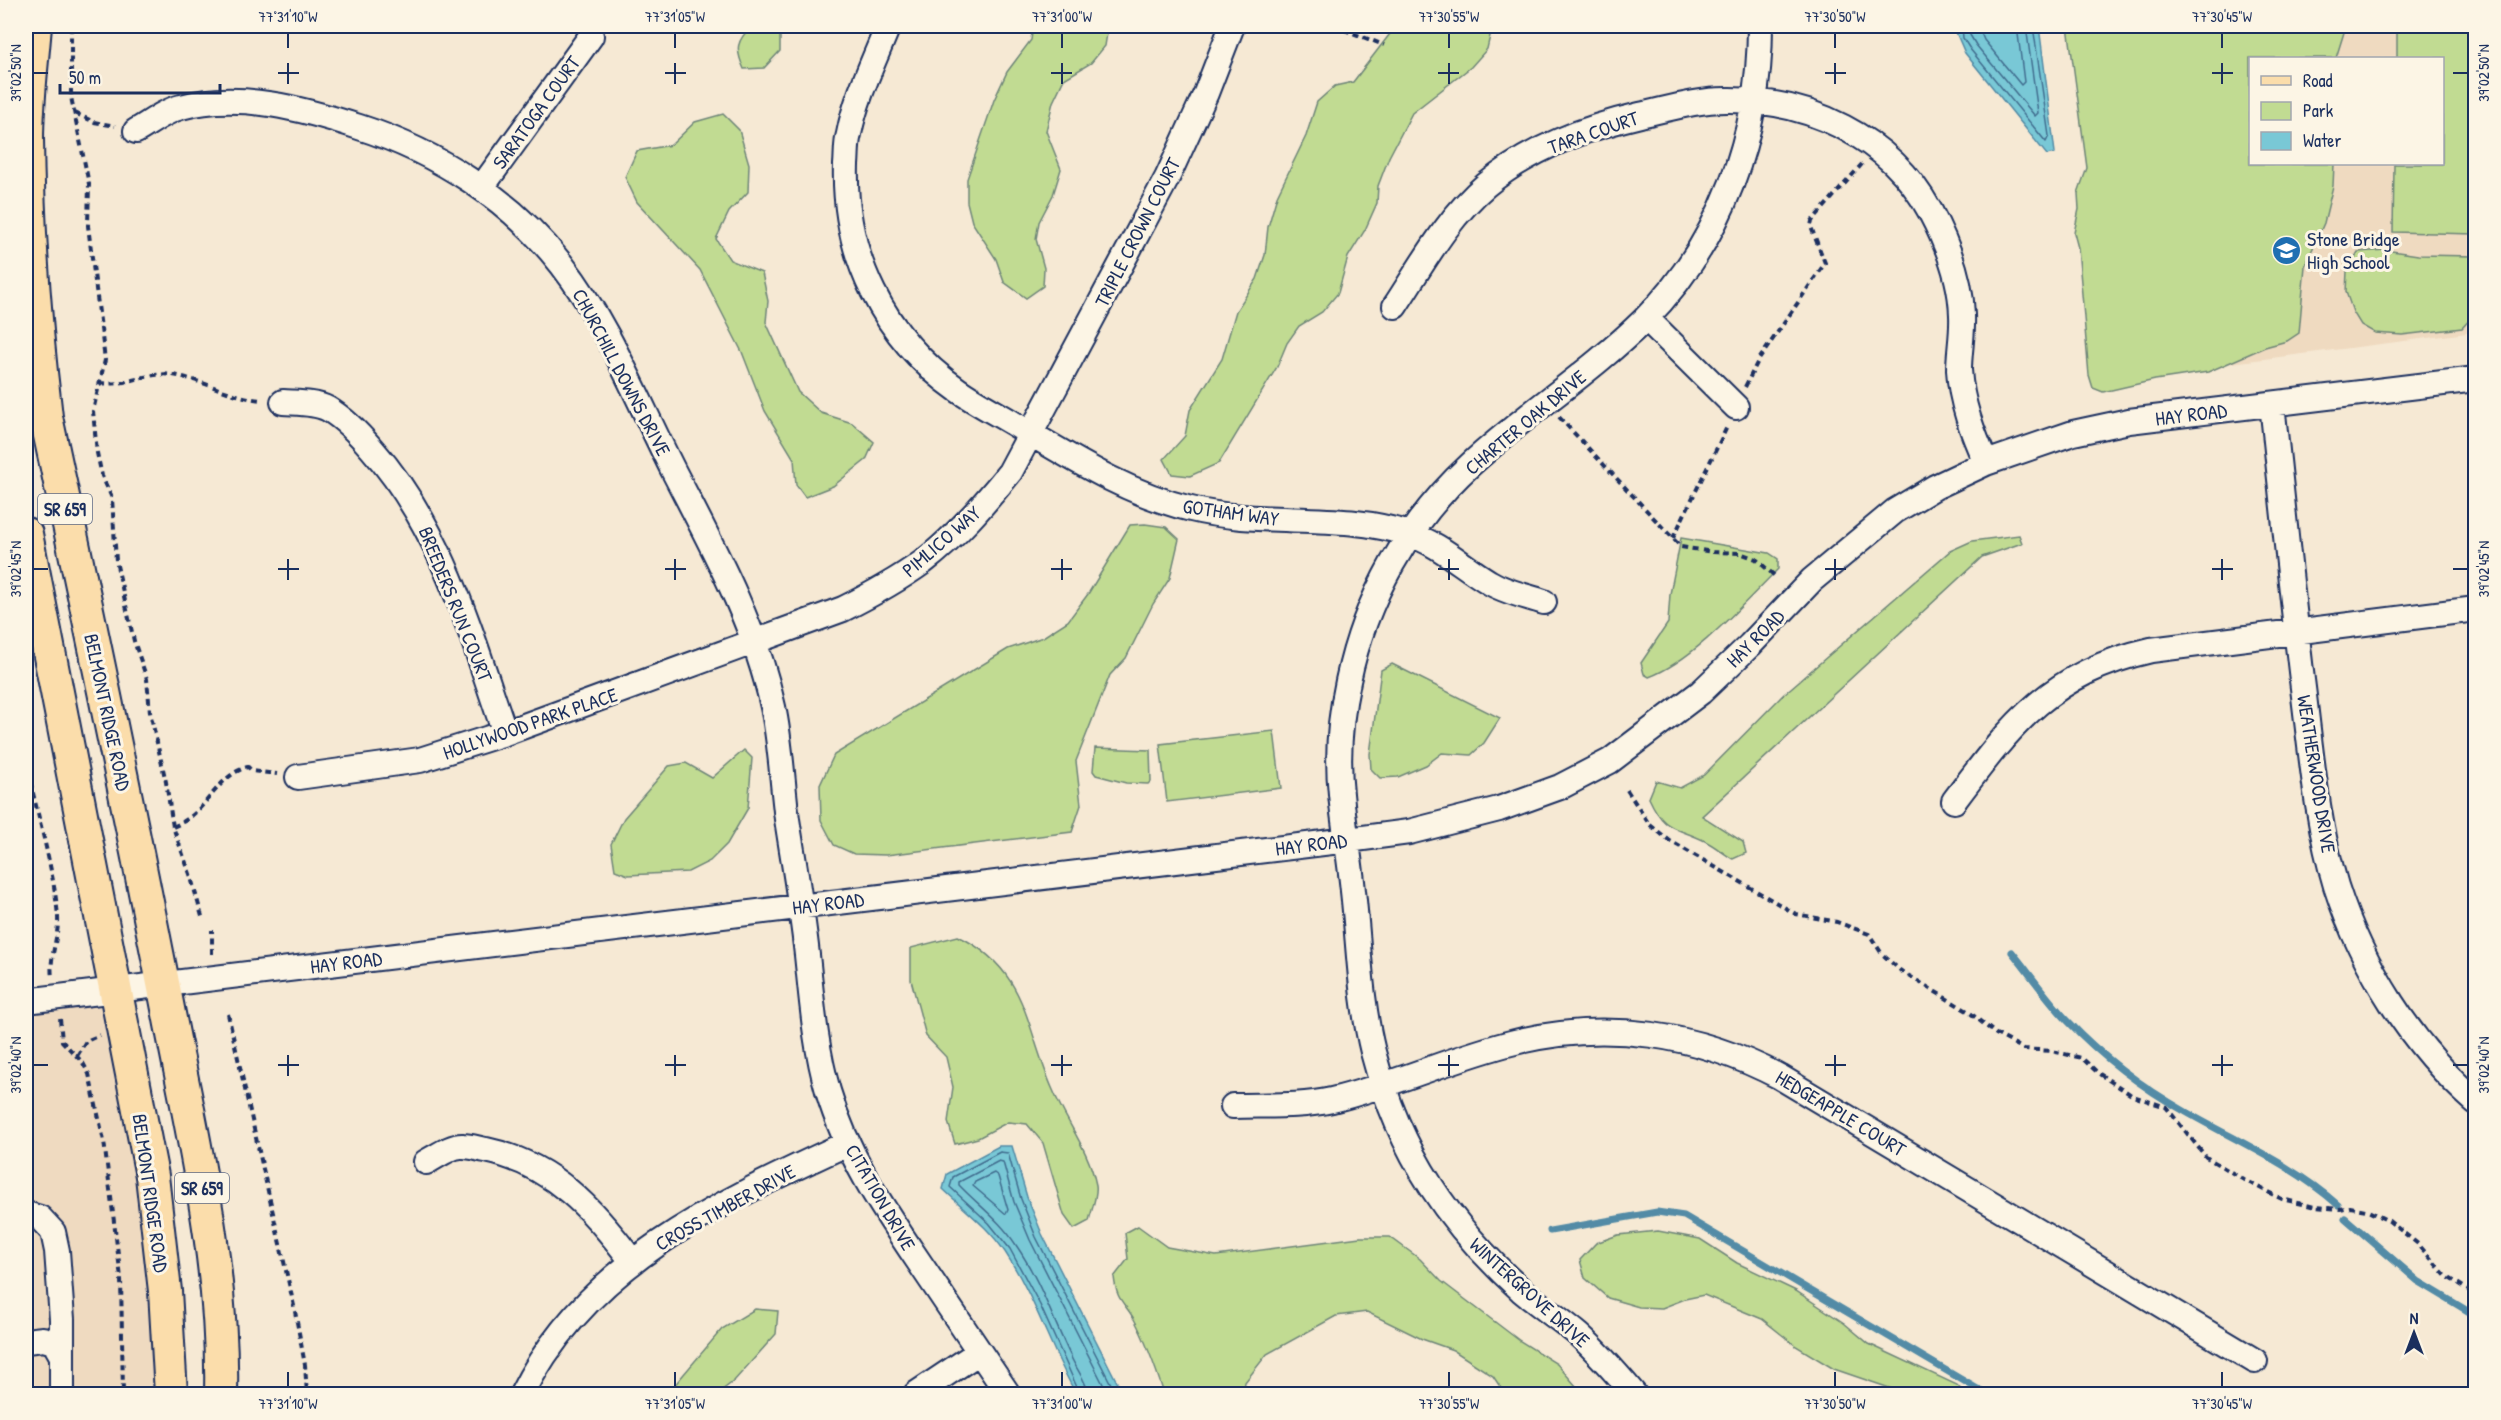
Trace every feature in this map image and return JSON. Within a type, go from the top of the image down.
[{"type":"main road","name":"BELMONT RIDGE ROAD","points":[[35,26],[27,137],[36,334],[46,417],[164,985],[200,1172],[218,1294],[221,1395]]},
{"type":"main road","name":"BELMONT RIDGE ROAD","points":[[26,534],[152,1176],[165,1290],[171,1395]]},
{"type":"street","name":"GOTHAM WAY","points":[[888,26],[853,115],[848,137],[845,190],[855,249],[878,301],[893,326],[934,371],[958,390],[1106,478],[1149,496],[1192,510],[1264,519],[1340,520],[1410,534],[1439,546],[1492,585],[1544,602]]},
{"type":"street","name":"TRIPLE CROWN COURT","points":[[1031,434],[1167,178],[1206,93],[1232,26]]},
{"type":"street","name":"CHARTER OAK DRIVE","points":[[1348,840],[1341,794],[1340,760],[1347,683],[1357,645],[1388,571],[1410,534],[1437,499],[1470,465],[1617,345],[1646,318],[1685,271],[1717,218],[1740,162],[1749,132],[1754,100],[1760,57],[1760,26]]},
{"type":"street","name":"SARATOGA COURT","points":[[482,187],[591,36]]},
{"type":"street","name":"TARA COURT","points":[[1395,306],[1440,238],[1465,206],[1485,186],[1533,153],[1570,135],[1610,122],[1697,102],[1754,100],[1813,112],[1862,137],[1876,148],[1915,187],[1947,244],[1959,284],[1962,316],[1959,371],[1964,402],[1973,434],[1986,463]]},
{"type":"street","name":"CHURCHILL DOWNS DRIVE","points":[[136,131],[177,107],[213,101],[250,102],[326,116],[380,134],[422,152],[482,187],[521,221],[561,264],[590,305],[707,536],[756,643],[774,714],[801,906]]},
{"type":"street","points":[[1646,318],[1736,407]]},
{"type":"street","name":"HAY ROAD","points":[[26,1001],[1409,832],[1499,809],[1560,787],[1610,760],[1701,692],[1750,645],[1812,579],[1895,511],[1935,487],[1986,463],[2073,434],[2129,421],[2475,379]]},
{"type":"street","name":"BREEDERS RUN COURT","points":[[283,402],[327,409],[361,436],[406,492],[428,528],[446,569],[506,733]]},
{"type":"street","name":"WEATHERWOOD DRIVE","points":[[2272,404],[2296,631],[2318,802],[2336,887],[2367,957],[2402,1018],[2446,1073],[2475,1102]]},
{"type":"street","name":"PIMLICO WAY","points":[[756,643],[843,609],[882,589],[924,561],[986,502],[1010,472],[1031,434]]},
{"type":"street","points":[[1954,801],[2009,729],[2026,712],[2068,681],[2100,665],[2151,650],[2475,609]]},
{"type":"street","name":"HOLLYWOOD PARK PLACE","points":[[298,777],[420,760],[506,733],[756,643]]},
{"type":"street","name":"WINTERGROVE DRIVE","points":[[1348,840],[1366,1016],[1383,1084],[1404,1137],[1430,1185],[1479,1249],[1522,1290],[1594,1350],[1634,1395]]},
{"type":"street","name":"CITATION DRIVE","points":[[801,906],[816,1042],[829,1094],[848,1143],[882,1207],[1008,1395]]},
{"type":"street","name":"HEDGEAPPLE COURT","points":[[1233,1106],[1294,1105],[1330,1100],[1513,1043],[1549,1035],[1586,1031],[1622,1031],[1659,1035],[1721,1051],[1780,1077],[2255,1361]]},
{"type":"street","name":"CROSS TIMBER DRIVE","points":[[522,1395],[540,1363],[573,1317],[632,1261],[658,1242],[723,1203],[848,1143]]},
{"type":"street","points":[[426,1162],[462,1145],[512,1156],[550,1177],[574,1194],[605,1225],[632,1261]]},
{"type":"street","points":[[26,1214],[40,1218],[53,1232],[60,1274],[62,1395]]},
{"type":"street","points":[[26,1341],[54,1342],[62,1356]]},
{"type":"street","points":[[916,1395],[979,1352]]},
{"type":"path","points":[[71,26],[71,97],[88,184],[88,226],[105,360],[93,411],[97,453],[102,476],[112,498],[116,561],[135,641],[147,679],[150,712],[166,782],[173,827],[203,920]]},
{"type":"path","points":[[1334,26],[1384,45]]},
{"type":"path","points":[[75,113],[94,122],[136,131]]},
{"type":"path","points":[[1673,538],[1758,361],[1825,263],[1811,227],[1812,221],[1876,148]]},
{"type":"path","points":[[100,383],[114,385],[152,375],[175,376],[241,398],[283,402]]},
{"type":"path","points":[[1546,403],[1682,547],[1693,550],[1740,553],[1756,559],[1776,577]]},
{"type":"path","points":[[26,762],[56,900],[58,936],[51,969],[62,1041],[89,1074],[107,1161],[121,1278],[123,1395]]},
{"type":"path","points":[[173,827],[196,812],[222,783],[239,769],[248,767],[252,771],[298,777]]},
{"type":"path","points":[[1627,790],[1649,824],[1670,841],[1796,914],[1837,922],[1869,934],[1882,954],[1901,971],[1969,1012],[2005,1040],[2024,1049],[2052,1051],[2082,1058],[2098,1073],[2133,1096],[2166,1107],[2206,1157],[2244,1180],[2282,1199],[2315,1207],[2340,1209],[2350,1207],[2366,1210],[2389,1221],[2418,1244],[2446,1275],[2475,1295]]},
{"type":"path","points":[[212,930],[212,954]]},
{"type":"path","points":[[228,1014],[294,1306],[305,1365],[307,1395]]},
{"type":"path","points":[[76,1056],[86,1041],[100,1035]]},
{"type":"shaded area","name":"Stone Bridge High School","points":[[2068,26],[2475,26],[2475,332],[2114,378]]},
{"type":"shaded area","points":[[115,991],[171,1394],[26,1394],[26,1001]]},
{"type":"green space","points":[[752,26],[780,26],[780,51],[764,68],[744,69],[738,51],[740,41]]},
{"type":"green space","points":[[1033,26],[1108,27],[1105,46],[1091,63],[1064,79],[1053,102],[1046,131],[1061,169],[1053,195],[1039,222],[1036,239],[1044,268],[1043,286],[1026,298],[1004,282],[996,259],[972,222],[967,202],[967,179],[994,100],[1007,72],[1031,40]]},
{"type":"green space","points":[[1396,26],[1483,26],[1490,36],[1487,49],[1471,67],[1412,113],[1389,157],[1378,186],[1377,203],[1365,230],[1348,257],[1338,293],[1322,312],[1299,326],[1287,343],[1277,367],[1219,463],[1190,476],[1172,474],[1164,459],[1185,436],[1190,410],[1222,359],[1236,311],[1257,279],[1265,255],[1268,227],[1277,196],[1306,136],[1317,102],[1335,86],[1353,82]]},
{"type":"green space","name":"Stone Bridge High School","points":[[2068,26],[2346,26],[2336,57],[2249,57],[2249,165],[2334,165],[2333,186],[2324,223],[2305,266],[2299,333],[2287,341],[2265,347],[2208,372],[2155,380],[2103,392],[2093,388],[2089,375],[2078,248],[2074,233],[2079,209],[2078,193],[2087,168]]},
{"type":"green space","points":[[2397,26],[2475,26],[2475,234],[2393,232],[2394,165],[2444,165],[2444,57],[2397,57]]},
{"type":"green space","points":[[723,114],[739,130],[749,164],[748,192],[729,212],[716,239],[730,260],[762,273],[768,301],[766,322],[798,392],[821,413],[852,423],[874,442],[866,460],[833,486],[805,497],[796,485],[794,459],[765,411],[742,352],[700,270],[637,202],[625,177],[637,151],[671,145],[695,122]]},
{"type":"green space","points":[[2385,250],[2418,255],[2475,256],[2475,314],[2462,328],[2402,335],[2375,333],[2361,325],[2353,312],[2346,292],[2347,271],[2358,252]]},
{"type":"green space","points":[[1145,524],[1166,527],[1179,539],[1170,578],[1153,604],[1126,658],[1110,675],[1076,761],[1081,805],[1072,832],[886,855],[854,854],[834,845],[821,820],[820,785],[834,755],[1008,649],[1043,637],[1068,621],[1088,594],[1130,525]]},
{"type":"green space","points":[[2019,535],[2022,543],[1982,557],[1702,816],[1743,842],[1746,853],[1733,859],[1705,841],[1672,827],[1660,817],[1649,798],[1656,781],[1680,788],[1704,775],[1784,694],[1950,551],[1972,541]]},
{"type":"green space","points":[[1681,538],[1769,553],[1778,559],[1778,569],[1700,645],[1666,669],[1649,677],[1644,674],[1641,663],[1668,623],[1670,594]]},
{"type":"green space","points":[[1392,664],[1500,718],[1484,743],[1471,755],[1442,753],[1426,765],[1398,777],[1380,778],[1371,769],[1370,754],[1381,670]]},
{"type":"green space","points":[[1274,731],[1281,788],[1167,802],[1160,744]]},
{"type":"green space","points":[[1095,748],[1150,750],[1151,781],[1148,784],[1126,783],[1096,775],[1093,771]]},
{"type":"green space","points":[[744,750],[752,758],[748,808],[727,844],[710,861],[688,872],[628,875],[615,870],[611,844],[624,818],[669,766],[686,763],[712,778]]},
{"type":"green space","points":[[958,936],[981,950],[998,966],[1011,983],[1021,1002],[1058,1102],[1093,1172],[1096,1189],[1089,1221],[1074,1229],[1064,1215],[1043,1143],[1027,1124],[1008,1122],[978,1138],[955,1144],[948,1122],[953,1087],[946,1057],[926,1036],[911,980],[911,948]]},
{"type":"green space","points":[[1138,1226],[1167,1247],[1216,1256],[1360,1237],[1390,1237],[1420,1259],[1441,1281],[1520,1341],[1557,1364],[1583,1394],[1505,1394],[1493,1376],[1453,1350],[1422,1339],[1367,1312],[1336,1316],[1267,1354],[1245,1382],[1243,1394],[1164,1394],[1143,1337],[1115,1285],[1114,1277],[1128,1259],[1125,1233]]},
{"type":"green space","points":[[1658,1231],[1700,1239],[1737,1263],[1796,1291],[1844,1323],[1869,1344],[1957,1385],[1965,1394],[1907,1394],[1834,1369],[1796,1346],[1762,1319],[1704,1295],[1662,1308],[1639,1307],[1608,1298],[1585,1278],[1580,1260],[1596,1243],[1618,1235]]},
{"type":"green space","points":[[755,1309],[778,1311],[776,1334],[734,1381],[717,1394],[667,1394],[722,1329]]},
{"type":"water","points":[[1957,26],[2039,26],[2055,153],[2047,155],[1965,53],[1955,30]]},
{"type":"water","points":[[999,1146],[1012,1146],[1027,1197],[1042,1234],[1123,1394],[1076,1394],[1016,1269],[1005,1252],[984,1227],[943,1189],[947,1174]]},
{"type":"waterway","points":[[2012,952],[2067,1020],[2093,1046],[2123,1070],[2170,1103],[2283,1165],[2338,1205]]},
{"type":"waterway","points":[[1550,1231],[1657,1212],[1684,1216],[1986,1394]]},
{"type":"waterway","points":[[2345,1218],[2418,1281],[2476,1316]]},
{"type":"place","name":"Stone Bridge High School","points":[[2286,250]]}]
